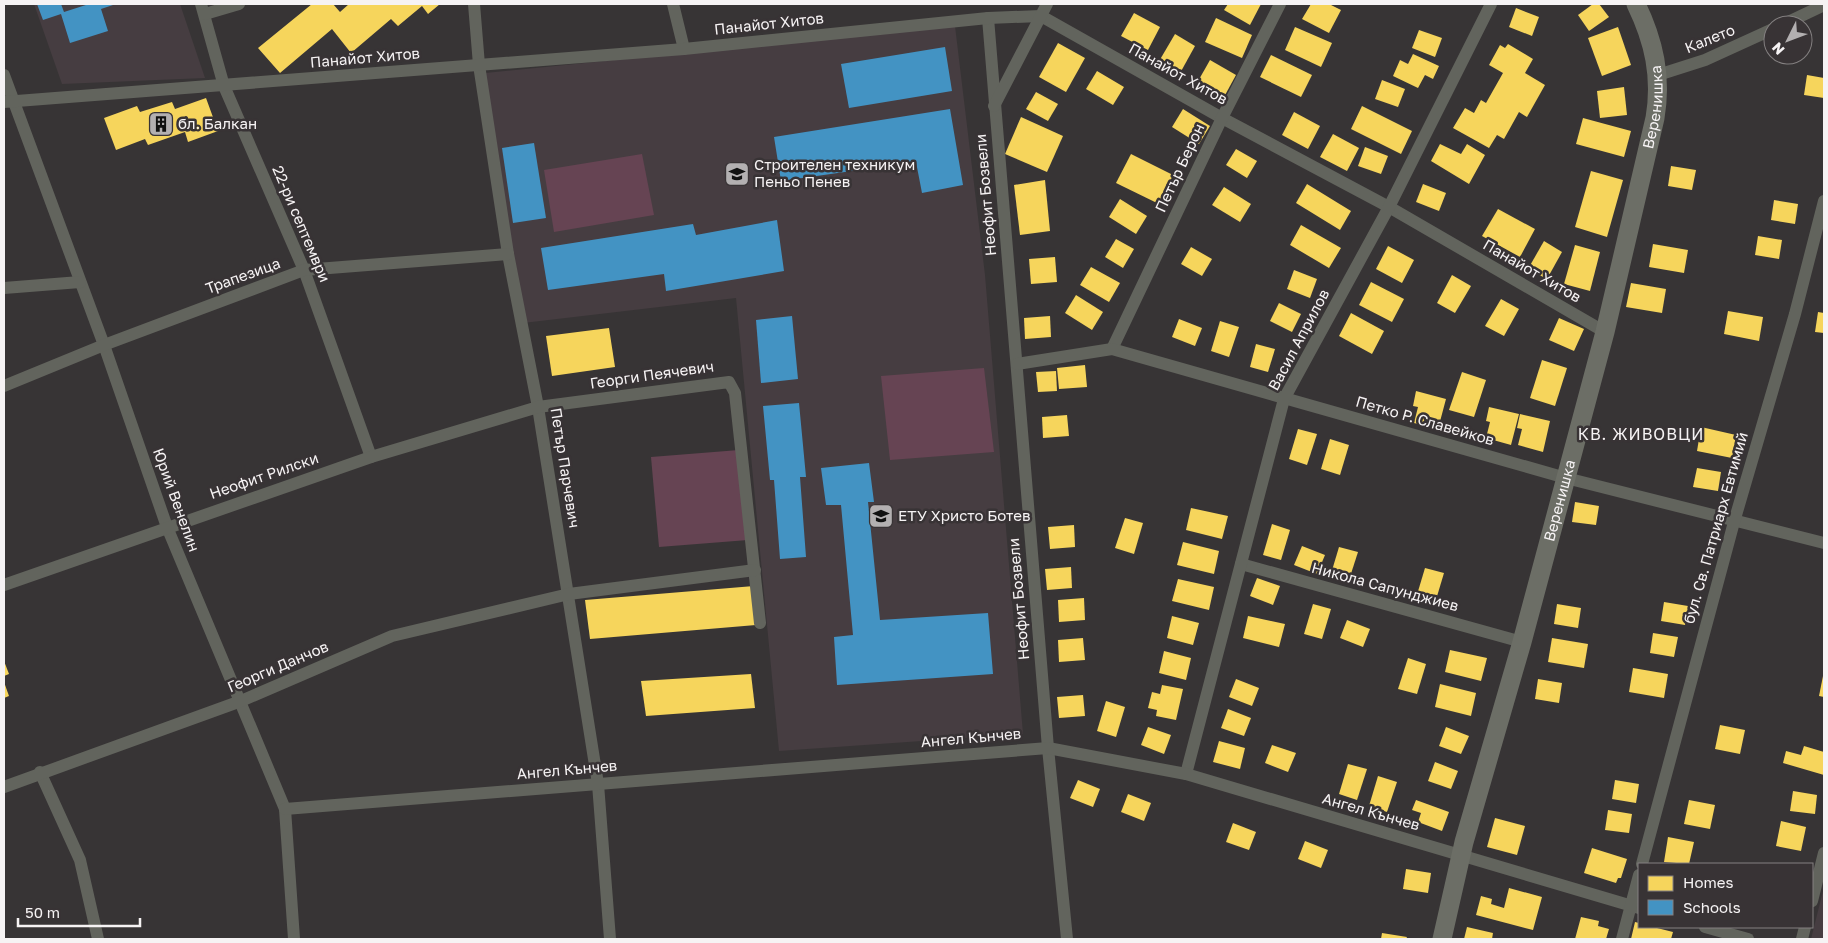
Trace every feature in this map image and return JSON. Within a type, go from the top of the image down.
[{"type":"main road","name":"Веренишка","points":[[1442,939],[1462,856],[1522,642],[1605,332],[1655,118],[1658,75],[1656,56],[1647,26],[1636,4]]},
{"type":"street","points":[[203,9],[238,4]]},
{"type":"street","name":"Петър Парчевич","points":[[474,4],[479,65],[508,254],[538,408],[598,784],[610,939]]},
{"type":"street","points":[[673,4],[684,49]]},
{"type":"street","points":[[994,106],[1047,4]]},
{"type":"street","name":"Петър Берон","points":[[1112,349],[1222,118],[1280,4]]},
{"type":"street","name":"Васил Априлов","points":[[1186,774],[1284,399],[1388,206],[1491,4]]},
{"type":"street","points":[[1803,15],[1824,5]]},
{"type":"street","name":"22-ри септември","points":[[203,9],[224,86],[304,270],[371,457]]},
{"type":"street","name":"Панайот Хитов","points":[[8,102],[684,49],[988,18],[1041,16],[1222,118],[1388,206],[1605,332]]},
{"type":"street","name":"Неофит Бозвели","points":[[988,18],[1048,748],[1067,939]]},
{"type":"street","name":"Калето","points":[[1658,75],[1704,60],[1763,33]]},
{"type":"street","name":"Юрий Венелин","points":[[4,75],[8,102],[104,345],[167,526],[285,809],[294,939]]},
{"type":"street","name":"бул. Св. Патриарх Евтимий","points":[[1642,863],[1734,522],[1795,314],[1824,201]]},
{"type":"street","name":"Трапезица","points":[[4,386],[104,345],[304,270],[508,254]]},
{"type":"street","points":[[4,288],[80,282]]},
{"type":"street","name":"Петко Р. Славейков","points":[[1016,364],[1112,349],[1566,478],[1734,522],[1824,543]]},
{"type":"street","name":"Георги Пеячевич","points":[[538,408],[729,382],[735,393],[760,623]]},
{"type":"street","name":"Неофит Рилски","points":[[4,585],[167,526],[371,457],[538,408]]},
{"type":"street","name":"Никола Сапунджиев","points":[[1241,564],[1522,642]]},
{"type":"street","points":[[569,594],[755,570]]},
{"type":"street","name":"Георги Данчов","points":[[4,787],[40,772],[241,701],[392,636],[569,594]]},
{"type":"street","name":"Ангел Кънчев","points":[[285,809],[1048,748],[1186,774],[1462,856],[1476,858],[1635,907]]},
{"type":"street","points":[[40,772],[80,860],[98,939]]},
{"type":"street","points":[[1813,896],[1824,853]]},
{"type":"street","points":[[1622,939],[1635,907],[1638,883]]},
{"type":"street","points":[[1709,928],[1748,939]]},
{"type":"shaded area","points":[[34,4],[180,4],[205,78],[62,84]]},
{"type":"shaded area","points":[[955,26],[985,275],[1023,734],[779,751],[736,298],[523,323],[485,73]]},
{"type":"shaded area","points":[[642,154],[654,215],[554,232],[544,170]]},
{"type":"shaded area","points":[[984,368],[994,452],[890,460],[881,376]]},
{"type":"shaded area","points":[[739,450],[748,540],[659,547],[651,457]]},
{"type":"shaded area","points":[[1824,887],[1824,939],[1811,939]]},
{"type":"building: Homes","points":[[312,4],[333,4],[340,12],[349,4],[440,4],[428,14],[422,6],[398,26],[391,19],[351,53],[332,29],[280,73],[258,48]]},
{"type":"building: Homes","points":[[1228,4],[1261,4],[1250,25],[1224,10]]},
{"type":"building: Homes","points":[[1311,4],[1329,4],[1341,10],[1329,33],[1302,19]]},
{"type":"building: Homes","points":[[1593,4],[1599,4],[1609,17],[1589,31],[1578,15]]},
{"type":"building: Homes","points":[[1516,8],[1539,17],[1532,36],[1509,27]]},
{"type":"building: Homes","points":[[1134,13],[1160,27],[1148,50],[1121,36]]},
{"type":"building: Homes","points":[[1216,18],[1252,35],[1242,58],[1205,42]]},
{"type":"building: Homes","points":[[1295,27],[1332,43],[1321,67],[1285,50]]},
{"type":"building: Homes","points":[[1618,27],[1631,65],[1602,76],[1588,38]]},
{"type":"building: Homes","points":[[1419,30],[1442,38],[1435,57],[1412,48]]},
{"type":"building: Homes","points":[[1175,34],[1195,46],[1179,75],[1158,63]]},
{"type":"building: Homes","points":[[1058,43],[1085,58],[1066,92],[1039,77]]},
{"type":"building: Homes","points":[[1508,44],[1533,59],[1525,73],[1545,85],[1527,117],[1519,112],[1504,139],[1497,135],[1489,148],[1453,128],[1465,108],[1474,113],[1481,100],[1486,103],[1503,73],[1489,65],[1500,45],[1505,48]]},
{"type":"building: Homes","points":[[1413,54],[1439,66],[1433,79],[1425,75],[1418,88],[1393,76],[1400,60],[1408,64]]},
{"type":"building: Homes","points":[[1271,55],[1312,75],[1301,97],[1260,77]]},
{"type":"building: Homes","points":[[1210,60],[1236,75],[1224,97],[1197,83]]},
{"type":"building: Homes","points":[[1097,71],[1124,87],[1113,105],[1086,89]]},
{"type":"building: Homes","points":[[1807,75],[1824,78],[1824,98],[1804,95]]},
{"type":"building: Homes","points":[[1382,80],[1405,89],[1398,107],[1375,99]]},
{"type":"building: Homes","points":[[1624,87],[1627,115],[1600,118],[1597,91]]},
{"type":"building: Homes","points":[[1036,92],[1058,104],[1048,121],[1026,109]]},
{"type":"building: Homes","name":"бл. Балкан","points":[[206,98],[218,131],[188,142],[185,132],[148,145],[145,139],[116,150],[104,118],[137,106],[140,112],[172,102],[175,109]]},
{"type":"building: Homes","points":[[1362,106],[1412,131],[1401,154],[1351,129]]},
{"type":"building: Homes","points":[[1183,109],[1210,126],[1199,144],[1172,127]]},
{"type":"building: Homes","points":[[1294,112],[1320,126],[1308,149],[1282,135]]},
{"type":"building: Homes","points":[[1021,117],[1063,136],[1047,172],[1005,154]]},
{"type":"building: Homes","points":[[1583,118],[1631,131],[1624,157],[1576,144]]},
{"type":"building: Homes","points":[[1333,134],[1359,148],[1347,171],[1320,157]]},
{"type":"building: Homes","points":[[1440,144],[1461,154],[1467,144],[1485,155],[1469,184],[1431,161]]},
{"type":"building: Homes","points":[[1365,147],[1388,156],[1381,174],[1358,166]]},
{"type":"building: Homes","points":[[1236,149],[1257,161],[1247,178],[1226,165]]},
{"type":"building: Homes","points":[[1131,154],[1173,175],[1159,204],[1116,183]]},
{"type":"building: Homes","points":[[1671,166],[1696,170],[1692,190],[1668,186]]},
{"type":"building: Homes","points":[[1591,171],[1623,180],[1607,237],[1575,227]]},
{"type":"building: Homes","points":[[1045,180],[1050,231],[1020,235],[1014,185]]},
{"type":"building: Homes","points":[[1307,184],[1351,211],[1340,230],[1296,203]]},
{"type":"building: Homes","points":[[1423,184],[1446,193],[1439,211],[1416,202]]},
{"type":"building: Homes","points":[[1224,187],[1251,204],[1240,222],[1212,205]]},
{"type":"building: Homes","points":[[1120,199],[1147,216],[1136,234],[1109,217]]},
{"type":"building: Homes","points":[[1774,200],[1798,204],[1795,224],[1771,220]]},
{"type":"building: Homes","points":[[1498,209],[1535,229],[1520,257],[1482,236]]},
{"type":"building: Homes","points":[[1301,225],[1341,248],[1329,268],[1290,245]]},
{"type":"building: Homes","points":[[1758,236],[1782,240],[1779,259],[1755,255]]},
{"type":"building: Homes","points":[[1116,239],[1134,249],[1123,268],[1105,257]]},
{"type":"building: Homes","points":[[1544,241],[1562,252],[1547,279],[1528,269]]},
{"type":"building: Homes","points":[[1653,244],[1688,250],[1684,273],[1649,267]]},
{"type":"building: Homes","points":[[1575,245],[1600,252],[1590,291],[1564,284]]},
{"type":"building: Homes","points":[[1388,246],[1414,260],[1402,283],[1376,269]]},
{"type":"building: Homes","points":[[1191,247],[1212,259],[1202,276],[1181,264]]},
{"type":"building: Homes","points":[[1055,257],[1057,282],[1031,284],[1029,259]]},
{"type":"building: Homes","points":[[1091,267],[1120,283],[1109,302],[1080,285]]},
{"type":"building: Homes","points":[[1294,270],[1317,279],[1310,298],[1287,289]]},
{"type":"building: Homes","points":[[1452,275],[1471,286],[1455,313],[1437,303]]},
{"type":"building: Homes","points":[[1371,282],[1404,299],[1392,322],[1359,305]]},
{"type":"building: Homes","points":[[1631,283],[1666,289],[1662,313],[1626,307]]},
{"type":"building: Homes","points":[[1076,295],[1103,312],[1092,330],[1065,313]]},
{"type":"building: Homes","points":[[1501,299],[1519,309],[1504,336],[1485,326]]},
{"type":"building: Homes","points":[[1279,303],[1301,314],[1292,332],[1270,321]]},
{"type":"building: Homes","points":[[1728,311],[1763,317],[1759,341],[1724,334]]},
{"type":"building: Homes","points":[[1818,312],[1824,313],[1824,333],[1815,332]]},
{"type":"building: Homes","points":[[1351,313],[1384,331],[1372,354],[1339,336]]},
{"type":"building: Homes","points":[[1050,316],[1051,337],[1025,339],[1024,318]]},
{"type":"building: Homes","points":[[1559,318],[1584,329],[1574,351],[1549,340]]},
{"type":"building: Homes","points":[[1179,319],[1202,328],[1195,346],[1172,337]]},
{"type":"building: Homes","points":[[1220,321],[1239,327],[1229,357],[1211,351]]},
{"type":"building: Homes","points":[[609,328],[615,367],[552,376],[546,336]]},
{"type":"building: Homes","points":[[1256,344],[1275,349],[1268,372],[1250,367]]},
{"type":"building: Homes","points":[[1542,360],[1567,368],[1555,406],[1530,398]]},
{"type":"building: Homes","points":[[1085,365],[1087,387],[1059,389],[1057,368]]},
{"type":"building: Homes","points":[[1056,371],[1057,391],[1038,392],[1036,372]]},
{"type":"building: Homes","points":[[1462,372],[1486,380],[1474,417],[1449,410]]},
{"type":"building: Homes","points":[[1416,391],[1446,399],[1438,429],[1414,423],[1418,407],[1413,406]]},
{"type":"building: Homes","points":[[1489,407],[1519,414],[1511,445],[1486,438],[1490,422],[1486,421]]},
{"type":"building: Homes","points":[[1520,414],[1550,421],[1543,452],[1518,445],[1522,429],[1517,428]]},
{"type":"building: Homes","points":[[1067,415],[1069,436],[1043,438],[1042,417]]},
{"type":"building: Homes","points":[[1701,427],[1736,435],[1732,458],[1697,451]]},
{"type":"building: Homes","points":[[1298,429],[1317,434],[1307,465],[1289,459]]},
{"type":"building: Homes","points":[[1330,439],[1349,445],[1340,475],[1321,469]]},
{"type":"building: Homes","points":[[1697,468],[1721,472],[1718,491],[1693,487]]},
{"type":"building: Homes","points":[[1575,502],[1599,506],[1596,525],[1572,522]]},
{"type":"building: Homes","points":[[1191,508],[1228,516],[1222,539],[1186,530]]},
{"type":"building: Homes","points":[[1125,518],[1143,523],[1134,554],[1115,548]]},
{"type":"building: Homes","points":[[1272,524],[1290,530],[1281,560],[1263,555]]},
{"type":"building: Homes","points":[[1074,525],[1075,547],[1050,549],[1048,527]]},
{"type":"building: Homes","points":[[1183,542],[1219,551],[1214,574],[1177,565]]},
{"type":"building: Homes","points":[[1302,546],[1325,555],[1317,574],[1294,565]]},
{"type":"building: Homes","points":[[1339,547],[1358,552],[1348,583],[1330,577]]},
{"type":"building: Homes","points":[[1071,567],[1072,588],[1047,590],[1045,569]]},
{"type":"building: Homes","points":[[1425,568],[1444,573],[1435,603],[1416,598]]},
{"type":"building: Homes","points":[[1257,578],[1280,586],[1273,605],[1250,596]]},
{"type":"building: Homes","points":[[1178,579],[1214,587],[1209,610],[1172,601]]},
{"type":"building: Homes","points":[[754,586],[756,625],[590,639],[585,600]]},
{"type":"building: Homes","points":[[1084,598],[1085,620],[1059,622],[1058,600]]},
{"type":"building: Homes","points":[[1664,602],[1688,606],[1685,625],[1661,621]]},
{"type":"building: Homes","points":[[1313,604],[1331,609],[1322,639],[1304,634]]},
{"type":"building: Homes","points":[[1557,604],[1581,608],[1578,628],[1554,624]]},
{"type":"building: Homes","points":[[1172,616],[1199,623],[1193,645],[1167,638]]},
{"type":"building: Homes","points":[[1248,616],[1285,624],[1279,647],[1243,638]]},
{"type":"building: Homes","points":[[1347,620],[1370,629],[1363,647],[1340,638]]},
{"type":"building: Homes","points":[[1653,633],[1678,637],[1674,657],[1650,653]]},
{"type":"building: Homes","points":[[1083,638],[1085,660],[1059,662],[1058,640]]},
{"type":"building: Homes","points":[[1552,638],[1588,644],[1584,668],[1548,662]]},
{"type":"building: Homes","points":[[1450,650],[1487,658],[1481,681],[1445,672]]},
{"type":"building: Homes","points":[[1164,651],[1191,658],[1186,680],[1159,673]]},
{"type":"building: Homes","points":[[1408,658],[1426,664],[1417,694],[1398,689]]},
{"type":"building: Homes","points":[[4,661],[9,674],[4,676]]},
{"type":"building: Homes","points":[[1633,668],[1668,674],[1664,698],[1629,692]]},
{"type":"building: Homes","points":[[751,674],[755,708],[646,716],[641,681]]},
{"type":"building: Homes","points":[[1824,677],[1824,697],[1819,696]]},
{"type":"building: Homes","points":[[1236,679],[1259,688],[1252,706],[1229,697]]},
{"type":"building: Homes","points":[[1538,679],[1562,683],[1559,703],[1535,699]]},
{"type":"building: Homes","points":[[4,682],[9,696],[4,698]]},
{"type":"building: Homes","points":[[1440,684],[1476,693],[1471,716],[1435,707]]},
{"type":"building: Homes","points":[[1162,685],[1183,689],[1176,720],[1156,716],[1157,710],[1148,708],[1152,692],[1160,694]]},
{"type":"building: Homes","points":[[1083,695],[1085,716],[1059,718],[1057,697]]},
{"type":"building: Homes","points":[[1106,701],[1125,707],[1116,737],[1097,731]]},
{"type":"building: Homes","points":[[1228,709],[1251,718],[1244,736],[1221,728]]},
{"type":"building: Homes","points":[[1720,725],[1745,730],[1740,754],[1715,749]]},
{"type":"building: Homes","points":[[1148,727],[1171,735],[1164,754],[1141,745]]},
{"type":"building: Homes","points":[[1446,727],[1469,736],[1461,754],[1439,746]]},
{"type":"building: Homes","points":[[1219,741],[1245,748],[1240,769],[1213,762]]},
{"type":"building: Homes","points":[[1272,745],[1296,753],[1288,772],[1265,763]]},
{"type":"building: Homes","points":[[1804,746],[1824,752],[1824,775],[1783,763],[1786,751],[1801,755]]},
{"type":"building: Homes","points":[[1435,762],[1458,771],[1451,789],[1428,781]]},
{"type":"building: Homes","points":[[1348,764],[1367,769],[1357,800],[1339,794]]},
{"type":"building: Homes","points":[[1378,776],[1397,782],[1387,812],[1369,806]]},
{"type":"building: Homes","points":[[1078,780],[1100,789],[1093,807],[1070,798]]},
{"type":"building: Homes","points":[[1615,780],[1639,784],[1636,803],[1612,799]]},
{"type":"building: Homes","points":[[1793,791],[1817,795],[1815,814],[1790,811]]},
{"type":"building: Homes","points":[[1128,794],[1151,803],[1144,821],[1121,812]]},
{"type":"building: Homes","points":[[1416,800],[1449,812],[1442,831],[1418,822],[1421,813],[1412,810]]},
{"type":"building: Homes","points":[[1689,800],[1715,805],[1710,829],[1684,824]]},
{"type":"building: Homes","points":[[1608,810],[1632,814],[1629,833],[1605,830]]},
{"type":"building: Homes","points":[[1495,818],[1525,826],[1517,855],[1487,847]]},
{"type":"building: Homes","points":[[1781,821],[1806,827],[1801,851],[1776,846]]},
{"type":"building: Homes","points":[[1233,823],[1256,832],[1249,850],[1226,842]]},
{"type":"building: Homes","points":[[1668,837],[1694,842],[1689,863],[1664,862]]},
{"type":"building: Homes","points":[[1305,841],[1328,850],[1321,868],[1298,859]]},
{"type":"building: Homes","points":[[1592,848],[1627,859],[1621,878],[1618,878],[1616,883],[1584,873]]},
{"type":"building: Homes","points":[[1406,869],[1431,873],[1428,893],[1403,889]]},
{"type":"building: Homes","points":[[1509,888],[1542,897],[1533,930],[1476,915],[1481,896],[1492,899],[1491,904],[1504,908]]},
{"type":"building: Homes","points":[[1581,917],[1599,921],[1598,926],[1609,929],[1606,939],[1575,939]]},
{"type":"building: Homes","points":[[1635,922],[1638,923],[1638,928],[1657,928],[1673,932],[1671,939],[1631,939]]},
{"type":"building: Homes","points":[[1467,927],[1493,933],[1492,939],[1464,939]]},
{"type":"building: Homes","points":[[1382,933],[1407,937],[1406,939],[1381,939]]},
{"type":"building: Schools","points":[[37,4],[61,4],[64,12],[89,4],[116,4],[101,9],[108,31],[70,43],[61,14],[43,20]]},
{"type":"building: Schools","points":[[945,47],[952,91],[849,108],[841,64]]},
{"type":"building: Schools","points":[[950,109],[963,185],[922,193],[916,162],[781,181],[774,137]]},
{"type":"building: Schools","points":[[534,143],[546,218],[513,223],[502,148]]},
{"type":"building: Schools","points":[[777,220],[784,271],[666,291],[664,274],[548,290],[541,248],[693,224],[696,235]]},
{"type":"building: Schools","points":[[792,316],[798,379],[761,383],[756,320]]},
{"type":"building: Schools","points":[[799,403],[806,477],[800,477],[806,557],[780,559],[774,480],[770,480],[763,406]]},
{"type":"building: Schools","points":[[869,463],[874,502],[868,502],[880,620],[988,613],[993,674],[837,685],[834,637],[853,635],[841,505],[826,505],[821,468]]},
{"type":"place","name":"бл. Балкан","points":[[161,124]]},
{"type":"place","name":"Строителен техникум Пеньо Пенев","points":[[737,174]]},
{"type":"place","name":"ЕТУ Христо Ботев","points":[[881,516]]},
{"type":"district","name":"КВ. ЖИВОВЦИ","points":[[1641,434]]}]
